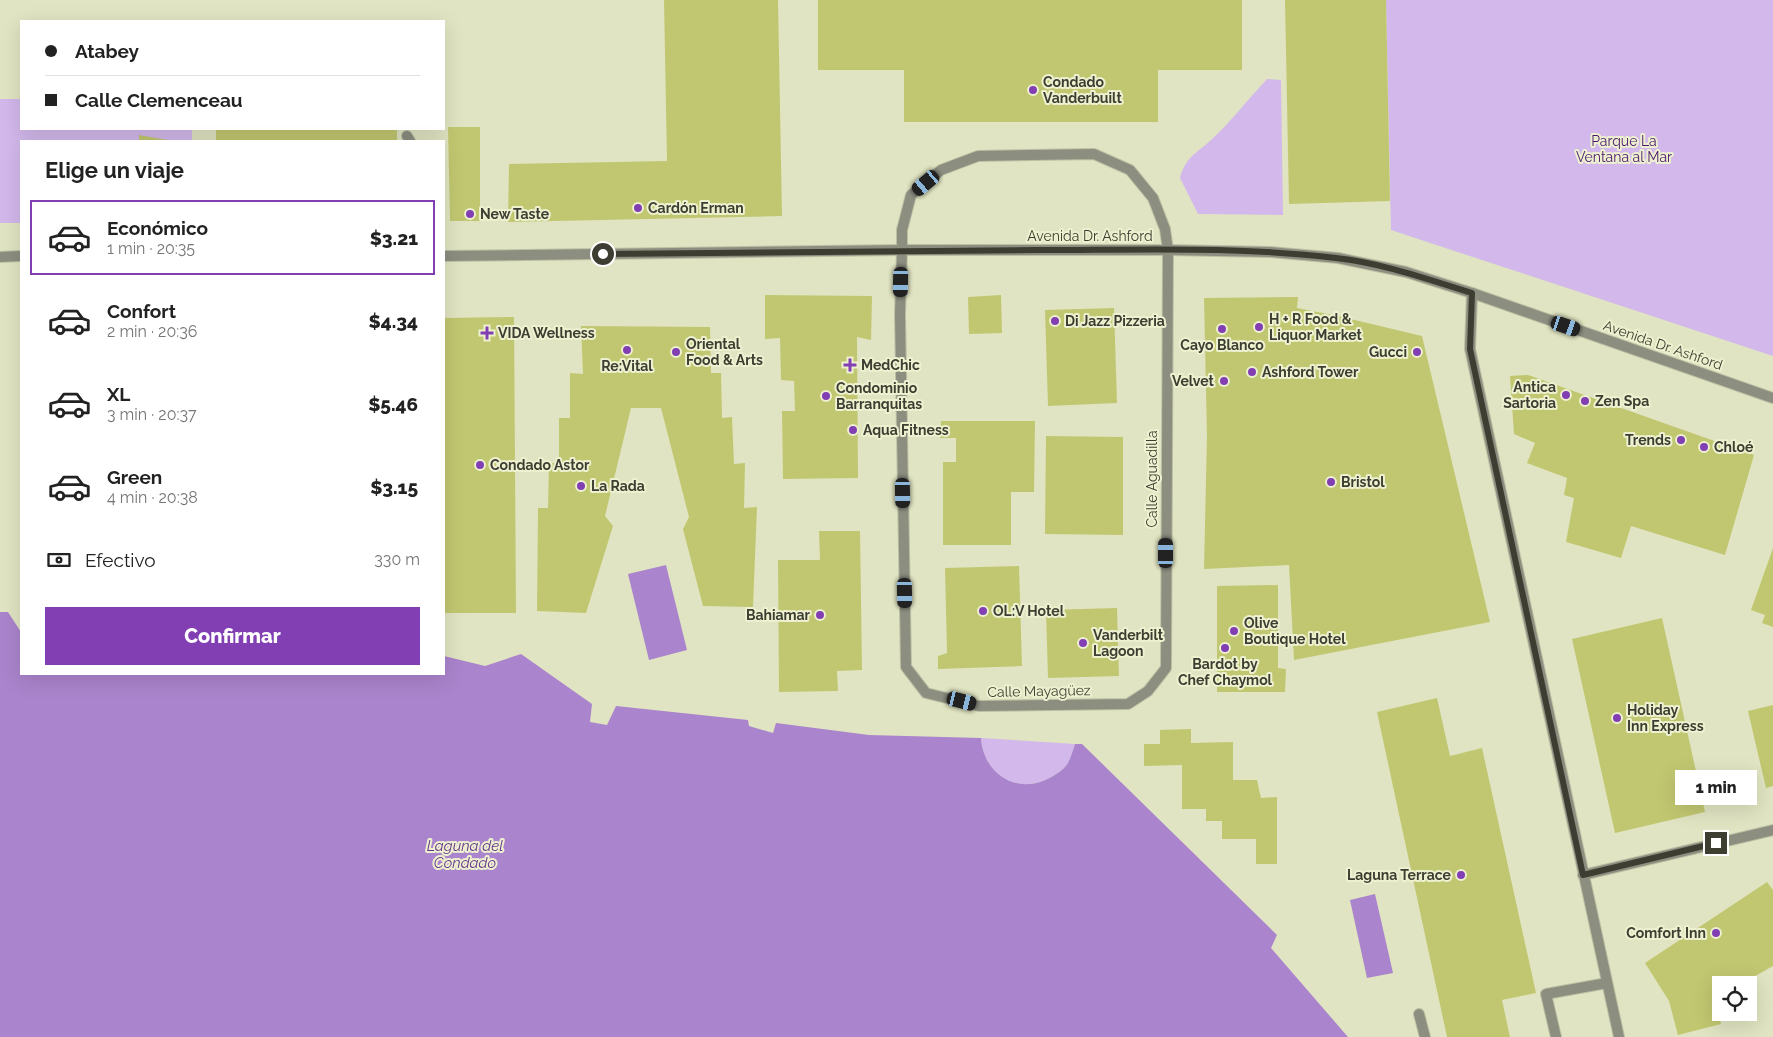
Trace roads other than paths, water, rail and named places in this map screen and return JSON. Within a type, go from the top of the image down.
[{"type":"street","name":"Calle Aguadilla","points":[[902,250],[902,230],[911,195],[941,170],[978,156],[1094,154],[1130,170],[1153,198],[1165,229],[1168,250],[1166,668],[1148,691],[1128,704],[1111,704]]},
{"type":"street","name":"Avenida Dr. Ashford","points":[[445,256],[902,250],[1168,250],[1270,252],[1338,258],[1406,272],[1472,293],[1773,398]]},
{"type":"street","name":"Calle Mayagüez","points":[[902,250],[900,314],[906,667],[926,693],[979,706],[1111,704]]},
{"type":"street","points":[[0,257],[20,256]]},
{"type":"street","points":[[1472,293],[1470,349],[1619,1037]]},
{"type":"street","points":[[1583,875],[1773,830]]},
{"type":"street","points":[[1556,1037],[1546,994],[1607,982]]},
{"type":"street","points":[[1419,1014],[1425,1037]]},
{"type":"water","points":[[666,565],[687,650],[649,660],[628,574]]},
{"type":"water","name":"Laguna del Condado","points":[[0,612],[8,612],[20,630],[20,675],[445,675],[445,656],[485,666],[521,654],[592,704],[590,722],[607,725],[616,706],[748,720],[749,726],[773,733],[776,723],[869,735],[981,738],[983,750],[993,769],[1010,781],[1020,784],[1043,781],[1057,774],[1068,763],[1075,744],[1082,744],[1277,935],[1271,948],[1348,1037],[0,1037]]},
{"type":"water","points":[[1375,894],[1393,973],[1367,978],[1350,900]]},
{"type":"place","name":"Condado Vanderbuilt","points":[[1033,90]]},
{"type":"place","name":"Cardón Erman","points":[[638,208]]},
{"type":"place","name":"New Taste","points":[[470,214]]},
{"type":"place","name":"Di Jazz Pizzeria","points":[[1055,321]]},
{"type":"place","name":"H + R Food & Liquor Market","points":[[1259,327]]},
{"type":"place","name":"Cayo Blanco","points":[[1222,329]]},
{"type":"place","name":"VIDA Wellness","points":[[487,333]]},
{"type":"place","name":"Re:Vital","points":[[627,350]]},
{"type":"place","name":"Oriental Food & Arts","points":[[676,352]]},
{"type":"place","name":"Gucci","points":[[1417,352]]},
{"type":"place","name":"MedChic","points":[[850,365]]},
{"type":"place","name":"Ashford Tower","points":[[1252,372]]},
{"type":"place","name":"Velvet","points":[[1224,381]]},
{"type":"place","name":"Antica Sartoria","points":[[1566,395]]},
{"type":"place","name":"Condominio Barranquitas","points":[[826,396]]},
{"type":"place","name":"Zen Spa","points":[[1585,401]]},
{"type":"place","name":"Aqua Fitness","points":[[853,430]]},
{"type":"place","name":"Trends","points":[[1681,440]]},
{"type":"place","name":"Chloé","points":[[1704,447]]},
{"type":"place","name":"Condado Astor","points":[[480,465]]},
{"type":"place","name":"Bristol","points":[[1331,482]]},
{"type":"place","name":"La Rada","points":[[581,486]]},
{"type":"place","name":"OL:V Hotel","points":[[983,611]]},
{"type":"place","name":"Bahiamar","points":[[820,615]]},
{"type":"place","name":"Olive Boutique Hotel","points":[[1234,631]]},
{"type":"place","name":"Vanderbilt Lagoon","points":[[1083,643]]},
{"type":"place","name":"Bardot by Chef Chaymol","points":[[1225,648]]},
{"type":"place","name":"Holiday Inn Express","points":[[1617,718]]},
{"type":"place","name":"Laguna Terrace","points":[[1461,875]]},
{"type":"place","name":"Comfort Inn","points":[[1716,933]]},
{"type":"park label","name":"Parque La Ventana al Mar","points":[[1624,150]]}]
